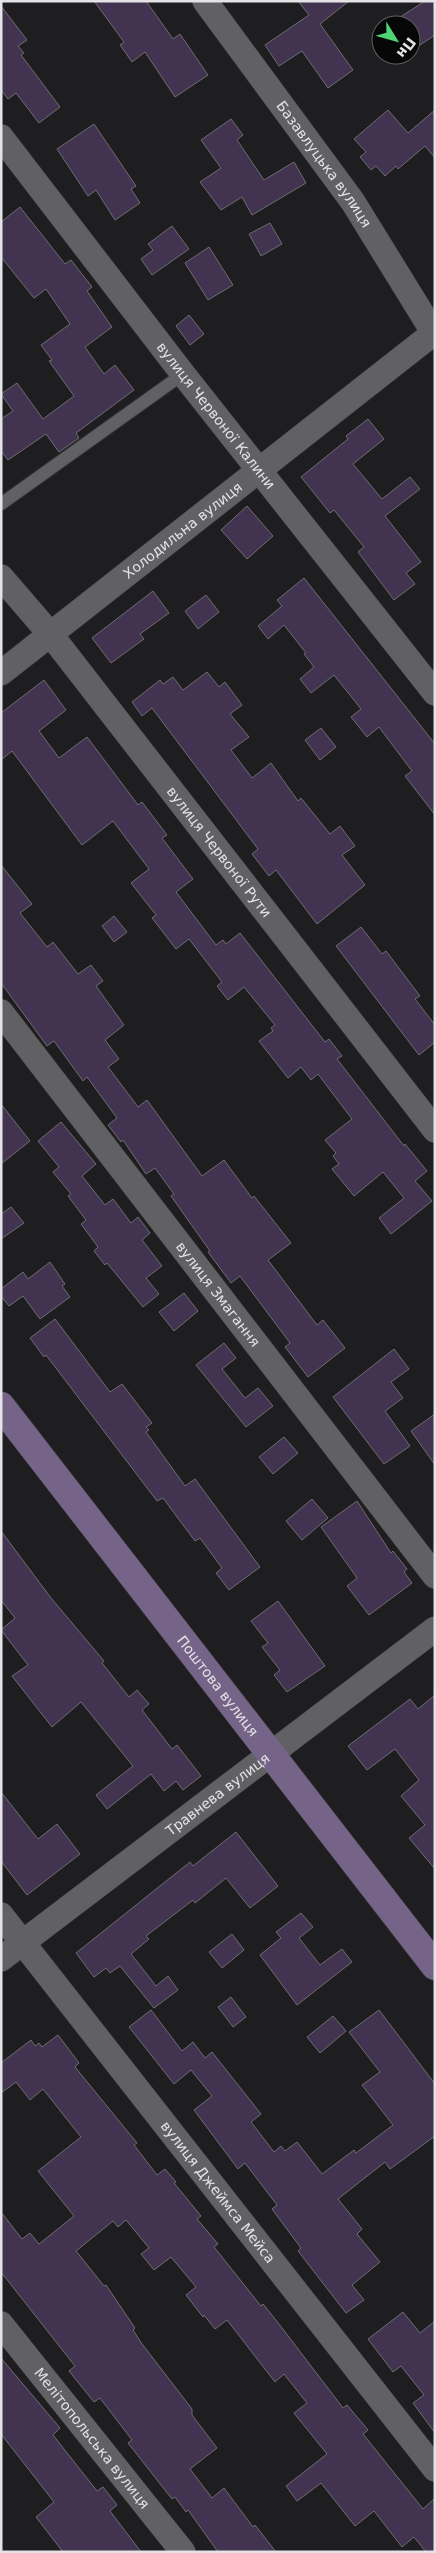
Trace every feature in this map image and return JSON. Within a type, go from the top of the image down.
[{"type":"street","name":"Базавлуцька вулиця","points":[[205,1],[353,202],[434,333]]},
{"type":"street","name":"вулиця Червоної Калини","points":[[1,137],[183,374],[435,693]]},
{"type":"street","name":"Холодильна вулиця","points":[[1,673],[434,333]]},
{"type":"street","name":"вулиця Червоної Рути","points":[[1,577],[51,635],[435,1130]]},
{"type":"street","name":"вулиця Змагання","points":[[1,1012],[435,1576]]},
{"type":"street","name":"Поштова вулиця","points":[[1,1406],[435,1966]]},
{"type":"street","name":"Травнева вулиця","points":[[1,1960],[435,1629]]},
{"type":"street","name":"вулиця Джеймса Мейса","points":[[1,1915],[435,2469]]},
{"type":"street","name":"Мелітопольська вулиця","points":[[1,2324],[183,2552]]},
{"type":"lane","points":[[1,504],[183,374]]},
{"type":"building","points":[[94,1],[146,1],[173,39],[180,34],[208,75],[175,97],[145,52],[132,62],[120,45],[124,42]]},
{"type":"building","points":[[298,1],[349,1],[320,24],[353,70],[328,88],[302,51],[279,66],[265,45],[309,15]]},
{"type":"building","points":[[425,1],[435,1],[435,35],[421,44],[421,15],[403,15]]},
{"type":"building","points":[[1,6],[27,40],[18,46],[24,53],[21,55],[60,107],[39,123],[16,93],[8,99],[1,90]]},
{"type":"building","points":[[388,110],[408,133],[435,110],[435,158],[425,146],[398,169],[396,166],[385,176],[376,166],[371,170],[360,157],[366,152],[354,139]]},
{"type":"building","points":[[231,119],[243,135],[237,140],[264,180],[294,162],[306,183],[252,215],[242,197],[221,210],[200,182],[221,168],[201,140]]},
{"type":"building","points":[[94,124],[136,186],[131,189],[140,203],[115,220],[96,190],[88,196],[57,149]]},
{"type":"building","points":[[20,207],[65,264],[71,260],[92,287],[87,291],[112,327],[85,347],[104,374],[115,365],[134,390],[76,433],[79,438],[59,452],[46,434],[8,460],[1,451],[1,419],[13,411],[1,394],[17,383],[43,419],[74,396],[49,361],[52,360],[41,345],[70,324],[46,289],[34,298],[1,257],[1,222]]},
{"type":"building","points":[[270,223],[282,244],[261,256],[249,234]]},
{"type":"building","points":[[172,226],[189,249],[152,275],[141,259],[153,250],[148,244]]},
{"type":"building","points":[[209,247],[233,285],[208,300],[185,263]]},
{"type":"building","points":[[189,315],[204,334],[190,345],[176,326]]},
{"type":"building","points":[[368,419],[384,439],[353,464],[382,499],[410,477],[420,489],[385,516],[421,562],[406,573],[415,584],[394,600],[358,552],[364,547],[334,510],[330,513],[301,477],[348,439],[346,436]]},
{"type":"building","points":[[247,506],[273,536],[247,559],[221,530]]},
{"type":"building","points":[[304,578],[435,744],[435,815],[405,776],[412,771],[379,727],[367,737],[351,717],[361,709],[334,675],[311,693],[300,679],[314,667],[304,654],[306,653],[284,625],[268,639],[258,626],[282,606],[277,600]]},
{"type":"building","points":[[153,591],[169,613],[140,634],[144,639],[111,663],[92,638]]},
{"type":"building","points":[[206,595],[219,612],[198,629],[185,611]]},
{"type":"building","points":[[207,672],[219,687],[225,682],[242,705],[230,714],[249,737],[231,750],[252,778],[271,763],[298,801],[301,798],[330,834],[340,826],[355,846],[342,855],[365,885],[317,924],[276,870],[269,876],[252,854],[258,849],[152,708],[142,716],[132,702],[160,680],[163,684],[173,677],[183,690]]},
{"type":"building","points":[[44,680],[66,710],[39,731],[59,758],[87,737],[138,805],[142,802],[167,835],[162,838],[193,879],[176,892],[216,945],[223,940],[226,944],[240,933],[325,1042],[329,1039],[342,1056],[337,1059],[404,1146],[405,1144],[427,1171],[415,1181],[432,1201],[391,1234],[379,1218],[404,1198],[383,1172],[354,1196],[332,1169],[339,1164],[333,1156],[336,1153],[325,1140],[352,1119],[318,1074],[311,1080],[301,1067],[288,1078],[259,1041],[273,1031],[271,1028],[275,1025],[244,987],[228,1000],[217,986],[222,982],[189,939],[176,949],[152,918],[156,915],[131,883],[149,869],[113,821],[82,845],[12,751],[1,760],[1,713]]},
{"type":"building","points":[[321,728],[336,747],[320,760],[305,740]]},
{"type":"building","points":[[1,865],[32,904],[20,913],[47,947],[53,942],[78,974],[91,965],[103,981],[96,986],[124,1025],[105,1040],[119,1059],[108,1067],[138,1107],[147,1100],[202,1176],[224,1160],[252,1198],[254,1196],[291,1243],[268,1260],[317,1325],[323,1320],[345,1348],[308,1377],[285,1347],[290,1343],[240,1276],[231,1283],[208,1252],[210,1251],[171,1196],[174,1194],[155,1168],[146,1174],[123,1140],[121,1142],[108,1125],[117,1118],[87,1077],[83,1081],[54,1041],[47,1046],[1,983]]},
{"type":"building","points":[[114,916],[127,932],[114,942],[102,926]]},
{"type":"building","points":[[361,927],[382,954],[386,951],[420,996],[415,999],[435,1025],[435,1042],[419,1055],[336,946]]},
{"type":"building","points":[[1,1104],[30,1141],[1,1164]]},
{"type":"building","points":[[61,1122],[96,1164],[82,1176],[105,1205],[113,1199],[131,1223],[138,1217],[150,1233],[142,1240],[162,1266],[146,1278],[159,1294],[143,1307],[107,1263],[105,1265],[94,1251],[98,1247],[81,1224],[86,1220],[68,1196],[71,1194],[53,1172],[59,1167],[38,1141]]},
{"type":"building","points":[[11,1207],[24,1223],[1,1239],[1,1214]]},
{"type":"building","points":[[50,1262],[65,1284],[62,1286],[70,1297],[40,1319],[23,1296],[9,1306],[1,1296],[1,1289],[23,1272],[28,1279]]},
{"type":"building","points":[[184,1293],[198,1311],[174,1331],[159,1312]]},
{"type":"building","points":[[55,1319],[110,1392],[122,1384],[152,1423],[146,1427],[149,1430],[146,1432],[185,1486],[195,1479],[260,1567],[229,1590],[216,1573],[222,1568],[200,1538],[195,1541],[163,1498],[157,1501],[46,1355],[44,1357],[30,1338]]},
{"type":"building","points":[[224,1343],[236,1358],[222,1369],[245,1398],[258,1388],[273,1406],[246,1427],[196,1365]]},
{"type":"building","points":[[394,1349],[409,1369],[391,1382],[403,1398],[385,1411],[410,1446],[384,1464],[333,1397]]},
{"type":"building","points":[[435,1414],[435,1465],[411,1431]]},
{"type":"building","points":[[284,1437],[298,1453],[273,1474],[259,1457]]},
{"type":"building","points":[[312,1499],[328,1518],[302,1540],[286,1521]]},
{"type":"building","points":[[357,1501],[391,1553],[393,1551],[407,1569],[404,1572],[412,1583],[369,1615],[347,1586],[357,1578],[321,1527]]},
{"type":"building","points":[[1,1531],[51,1598],[104,1661],[102,1663],[129,1697],[137,1690],[149,1704],[142,1710],[172,1749],[177,1745],[201,1776],[183,1790],[176,1781],[164,1791],[151,1774],[107,1809],[96,1795],[133,1766],[81,1702],[52,1727],[12,1676],[28,1665],[1,1630],[15,1618],[1,1600]]},
{"type":"building","points":[[278,1601],[325,1666],[287,1692],[274,1675],[280,1670],[262,1647],[268,1643],[251,1621]]},
{"type":"building","points":[[435,1695],[435,1869],[409,1838],[425,1825],[401,1796],[419,1780],[395,1749],[367,1770],[348,1746],[410,1699],[418,1709]]},
{"type":"building","points":[[1,1792],[38,1839],[57,1824],[80,1854],[27,1895],[1,1861]]},
{"type":"building","points":[[236,1832],[278,1886],[250,1908],[226,1878],[195,1903],[193,1900],[146,1936],[149,1939],[131,1954],[156,1986],[168,1976],[178,1990],[154,2008],[120,1966],[110,1973],[106,1968],[94,1977],[76,1953],[190,1862],[193,1866]]},
{"type":"building","points":[[301,1913],[313,1927],[299,1938],[320,1965],[342,1949],[352,1962],[297,2005],[260,1955],[281,1938],[276,1932]]},
{"type":"building","points":[[232,1934],[244,1950],[222,1968],[209,1952]]},
{"type":"building","points":[[231,1997],[246,2017],[233,2027],[218,2007]]},
{"type":"building","points":[[151,2010],[182,2051],[193,2042],[205,2058],[212,2052],[261,2114],[251,2122],[274,2152],[281,2146],[285,2151],[297,2142],[322,2174],[354,2150],[356,2153],[393,2125],[362,2085],[380,2072],[349,2032],[379,2010],[435,2084],[435,2136],[390,2169],[385,2162],[338,2199],[362,2229],[357,2234],[380,2262],[352,2285],[364,2300],[346,2313],[298,2251],[301,2248],[272,2209],[277,2205],[245,2163],[238,2169],[194,2110],[212,2096],[191,2070],[174,2084],[129,2027]]},
{"type":"building","points":[[333,2016],[346,2031],[320,2053],[307,2037]]},
{"type":"building","points":[[58,2035],[79,2063],[75,2067],[137,2143],[134,2145],[157,2175],[165,2169],[176,2182],[174,2183],[201,2216],[197,2219],[218,2244],[214,2247],[261,2306],[263,2304],[343,2408],[347,2405],[368,2430],[363,2434],[423,2509],[435,2498],[435,2552],[426,2552],[414,2537],[402,2547],[374,2511],[355,2526],[321,2483],[297,2501],[286,2486],[327,2454],[294,2413],[307,2403],[284,2374],[275,2382],[227,2320],[215,2329],[204,2315],[203,2317],[186,2295],[196,2287],[171,2257],[154,2270],[141,2254],[149,2248],[126,2220],[118,2227],[113,2221],[76,2251],[104,2286],[106,2285],[135,2328],[133,2330],[142,2344],[192,2409],[192,2415],[217,2448],[190,2469],[212,2498],[224,2488],[253,2527],[255,2525],[276,2552],[218,2552],[188,2510],[186,2512],[175,2497],[172,2499],[128,2443],[132,2440],[100,2398],[94,2402],[69,2371],[75,2366],[1,2272],[1,2212],[22,2239],[30,2233],[39,2244],[74,2216],[38,2171],[81,2137],[43,2089],[30,2100],[16,2082],[1,2093],[1,2063],[31,2040],[35,2046],[39,2043],[42,2047]]},
{"type":"building","points":[[403,2312],[420,2333],[435,2321],[435,2433],[413,2403],[424,2395],[401,2366],[393,2372],[368,2339]]},
{"type":"building","points":[[1,2358],[60,2428],[53,2435],[97,2491],[103,2487],[117,2505],[110,2511],[141,2552],[63,2552],[36,2517],[54,2502],[1,2434]]}]
